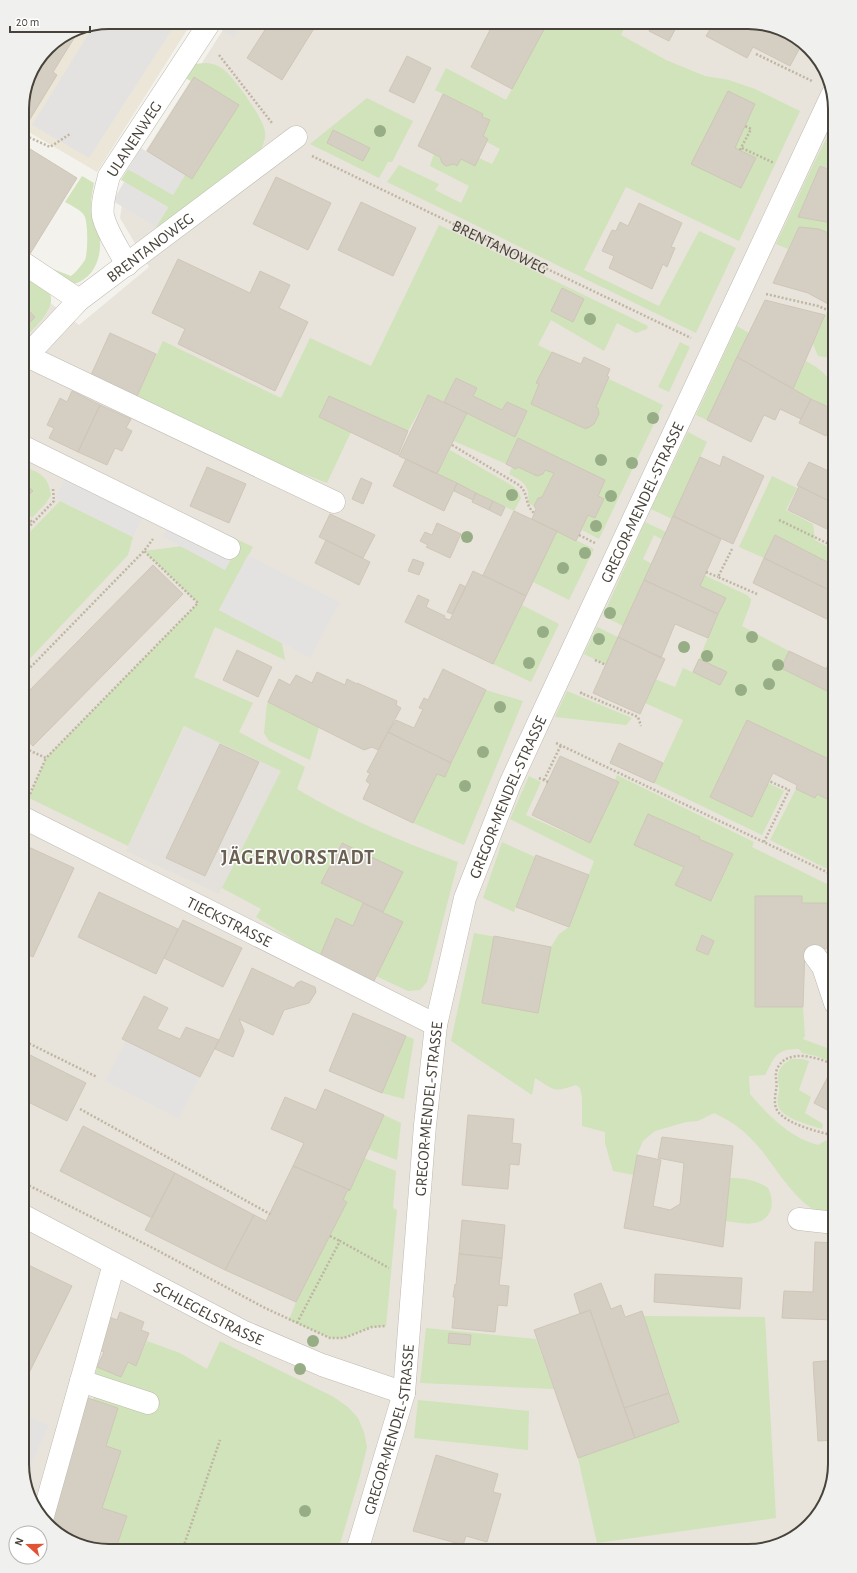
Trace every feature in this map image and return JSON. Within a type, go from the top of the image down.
[{"type":"street","name":"ULANENWEG","points":[[127,264],[110,233],[103,215],[104,196],[109,176],[206,29]]},
{"type":"street","name":"GREGOR-MENDEL-STRASSE","points":[[359,1544],[404,1393],[425,1124],[436,1025],[465,898],[510,784],[828,103]]},
{"type":"street","name":"BRENTANOWEG","points":[[29,355],[80,300],[292,141]]},
{"type":"street","points":[[29,267],[80,300]]},
{"type":"street","points":[[29,361],[334,502]]},
{"type":"street","points":[[29,449],[229,548]]},
{"type":"street","name":"TIECKSTRASSE","points":[[29,809],[436,1025]]},
{"type":"street","points":[[815,956],[823,967],[828,982]]},
{"type":"street","name":"SCHLEGELSTRASSE","points":[[29,1219],[242,1331],[322,1365],[404,1393]]},
{"type":"street","points":[[799,1219],[828,1222]]},
{"type":"street","points":[[45,1512],[114,1264]]},
{"type":"street","points":[[81,1381],[148,1403]]},
{"type":"path","name":"BRENTANOWEG","points":[[206,29],[224,61],[292,141],[713,349]]},
{"type":"path","points":[[756,54],[810,80]]},
{"type":"path","points":[[745,126],[751,129],[741,149],[775,164]]},
{"type":"path","points":[[29,137],[50,147],[70,134]]},
{"type":"path","points":[[767,295],[818,306],[828,310]]},
{"type":"path","points":[[452,445],[525,490],[526,503],[534,514]]},
{"type":"path","points":[[29,527],[54,501],[53,484]]},
{"type":"path","points":[[29,519],[33,523]]},
{"type":"path","points":[[29,669],[144,551],[169,519]]},
{"type":"path","points":[[780,520],[828,544]]},
{"type":"path","points":[[718,577],[732,550]]},
{"type":"path","points":[[29,800],[46,758],[198,603],[144,551]]},
{"type":"path","points":[[706,572],[757,594]]},
{"type":"path","points":[[593,666],[596,660]]},
{"type":"path","points":[[582,691],[581,693],[638,717],[641,726]]},
{"type":"path","points":[[534,733],[828,873]]},
{"type":"path","points":[[544,780],[561,745]]},
{"type":"path","points":[[29,750],[46,758]]},
{"type":"path","points":[[764,842],[789,790],[769,781]]},
{"type":"path","points":[[29,1043],[97,1077]]},
{"type":"path","points":[[828,1063],[796,1056],[787,1058],[778,1068],[775,1081],[777,1089],[774,1104],[778,1111],[790,1121],[828,1134]]},
{"type":"path","points":[[80,1108],[270,1214]]},
{"type":"path","points":[[29,1186],[297,1323],[330,1338],[344,1338],[372,1327],[382,1326],[409,1328]]},
{"type":"path","points":[[330,1236],[392,1270],[414,1272]]},
{"type":"path","points":[[297,1323],[340,1241]]},
{"type":"path","points":[[184,1544],[220,1440]]},
{"type":"shaded area","points":[[109,29],[188,29],[97,172],[29,132],[30,98],[35,78],[42,65],[52,52],[65,42],[78,35],[88,32]]},
{"type":"shaded area","points":[[109,29],[172,29],[89,158],[32,125],[90,32]]},
{"type":"shaded area","points":[[220,29],[240,29],[234,38]]},
{"type":"shaded area","points":[[224,29],[753,29],[774,33],[792,42],[808,56],[822,78],[828,104],[828,1464],[824,1490],[815,1508],[801,1524],[779,1538],[748,1544],[104,1544],[78,1538],[60,1527],[52,1521],[35,1495],[29,1469],[29,286],[79,325],[149,267],[120,218],[125,183]]},
{"type":"shaded area","points":[[141,148],[185,175],[173,195],[128,169]]},
{"type":"shaded area","points":[[124,182],[168,208],[156,227],[113,201]]},
{"type":"shaded area","points":[[67,475],[145,513],[133,537],[55,498]]},
{"type":"shaded area","points":[[171,522],[234,554],[225,570],[163,537]]},
{"type":"shaded area","points":[[248,555],[340,602],[310,658],[219,610]]},
{"type":"shaded area","points":[[185,726],[281,771],[219,894],[126,851]]},
{"type":"shaded area","points":[[126,1040],[200,1077],[179,1119],[105,1081]]},
{"type":"shaded area","points":[[29,1417],[49,1425],[29,1469]]},
{"type":"green space","points":[[544,29],[624,29],[621,35],[666,60],[705,76],[729,80],[755,89],[800,111],[739,241],[626,187],[584,270],[659,306],[699,231],[736,248],[696,333],[387,182],[399,165],[439,184],[435,190],[461,203],[469,186],[430,166],[434,154],[440,157],[446,166],[454,164],[457,166],[461,159],[479,158],[492,164],[500,149],[487,142],[488,139],[483,136],[490,120],[482,117],[483,114],[435,90],[446,68],[506,100]]},
{"type":"green space","points":[[194,64],[214,64],[223,69],[228,73],[240,89],[254,108],[263,126],[265,132],[264,141],[258,155],[161,230],[156,227],[168,207],[121,180],[128,169],[173,195],[185,175],[192,179],[239,105],[195,77],[191,81],[183,77]]},
{"type":"green space","points":[[367,98],[413,121],[392,162],[388,162],[379,178],[310,144]]},
{"type":"green space","points":[[828,136],[828,168],[816,164],[820,166],[798,217],[828,222],[828,233],[819,229],[799,227],[788,249],[776,244]]},
{"type":"green space","points":[[82,176],[94,183],[91,210],[98,229],[100,248],[97,263],[93,270],[82,281],[74,284],[49,273],[53,269],[71,276],[85,260],[87,251],[87,226],[85,217],[79,210],[65,202]]},
{"type":"green space","points":[[439,225],[648,326],[647,329],[636,333],[617,323],[604,351],[551,320],[538,345],[552,352],[537,383],[539,384],[531,404],[586,429],[587,427],[588,428],[609,379],[663,405],[599,539],[582,530],[588,515],[595,518],[604,499],[598,496],[605,480],[518,438],[506,464],[454,441],[467,413],[515,437],[527,412],[507,402],[502,410],[473,396],[477,388],[456,378],[444,402],[428,395],[408,431],[329,396],[320,417],[351,432],[327,483],[301,473],[282,476],[137,396],[163,341],[281,398],[310,338],[371,366]]},
{"type":"green space","points":[[29,275],[47,289],[51,295],[51,302],[44,317],[29,333],[29,323],[35,317],[29,311]]},
{"type":"green space","points":[[827,312],[828,357],[818,356],[813,344]]},
{"type":"green space","points":[[737,326],[749,333],[707,420],[696,415]]},
{"type":"green space","points":[[680,342],[690,347],[669,392],[658,387]]},
{"type":"green space","points":[[806,361],[822,372],[828,379],[828,402],[826,406],[793,389]]},
{"type":"green space","points":[[688,432],[707,442],[672,519],[651,509]]},
{"type":"green space","points":[[450,450],[513,486],[518,491],[521,498],[514,511],[437,474]]},
{"type":"green space","points":[[512,467],[516,469],[518,467],[537,476],[543,474],[545,470],[554,473],[542,497],[538,498],[534,506],[528,503],[528,492],[525,485],[519,479],[509,474]]},
{"type":"green space","points":[[29,469],[38,473],[45,479],[50,488],[51,495],[46,503],[32,518],[29,515],[29,495],[33,491],[29,487]]},
{"type":"green space","points":[[772,476],[797,488],[786,510],[813,524],[815,540],[828,547],[828,562],[775,535],[764,558],[739,547]]},
{"type":"green space","points":[[60,501],[133,537],[128,555],[29,660],[29,533]]},
{"type":"green space","points":[[645,522],[666,532],[663,540],[654,535],[643,559],[652,564],[623,626],[603,616]]},
{"type":"green space","points":[[216,529],[253,547],[219,610],[282,643],[285,660],[215,627],[194,677],[253,703],[239,732],[305,767],[297,789],[355,820],[458,862],[427,982],[420,990],[408,991],[376,976],[402,922],[383,912],[402,872],[341,843],[321,883],[363,903],[353,926],[336,918],[320,956],[256,917],[261,909],[222,888],[281,771],[184,726],[128,846],[29,798],[46,758],[198,603],[144,551],[183,546],[225,570],[212,535]]},
{"type":"green space","points":[[557,531],[594,549],[569,600],[533,582]]},
{"type":"green space","points":[[704,575],[747,595],[751,599],[742,626],[789,651],[781,668],[828,692],[828,759],[747,720],[710,797],[768,783],[784,791],[762,835],[654,783],[683,720],[645,703],[655,679],[675,687],[683,668],[720,684],[726,672],[699,659],[725,598],[700,586]]},
{"type":"green space","points":[[522,605],[559,624],[531,682],[493,664]]},
{"type":"green space","points":[[597,627],[618,637],[606,665],[584,654]]},
{"type":"green space","points":[[486,690],[523,701],[464,845],[413,823],[437,774],[445,777]]},
{"type":"green space","points":[[567,691],[632,718],[626,725],[555,717]]},
{"type":"green space","points":[[268,702],[319,727],[310,760],[269,741],[264,733]]},
{"type":"green space","points":[[617,775],[754,842],[752,847],[828,885],[828,903],[802,903],[802,896],[755,896],[755,1006],[803,1007],[805,1036],[803,1039],[828,1048],[828,1060],[802,1053],[799,1049],[791,1049],[780,1052],[777,1055],[765,1075],[749,1076],[750,1094],[780,1125],[798,1137],[818,1145],[828,1139],[828,1215],[811,1208],[800,1199],[746,1134],[737,1126],[714,1113],[698,1121],[686,1122],[655,1131],[643,1141],[637,1155],[634,1175],[613,1171],[605,1143],[605,1132],[582,1126],[582,1098],[580,1088],[576,1085],[562,1089],[554,1089],[535,1078],[532,1095],[451,1041],[474,933],[551,947],[559,934],[569,927],[594,861],[510,819],[529,776],[541,782],[526,815],[589,843],[619,782],[615,780]],"holes":[[[648,814],[700,837],[699,839],[733,854],[712,901],[676,885],[684,867]],[[703,935],[714,941],[708,955],[696,950]]]},
{"type":"green space","points":[[796,789],[815,798],[817,794],[828,800],[828,869],[770,840]]},
{"type":"green space","points":[[502,842],[535,857],[514,912],[483,898]]},
{"type":"green space","points":[[406,1036],[414,1039],[404,1099],[382,1093]]},
{"type":"green space","points":[[791,1059],[802,1059],[809,1061],[799,1090],[811,1097],[805,1113],[823,1124],[822,1129],[790,1118],[780,1110],[777,1100],[779,1089],[778,1074],[781,1067]]},
{"type":"green space","points":[[384,1115],[401,1123],[397,1160],[368,1149]]},
{"type":"green space","points":[[364,1158],[396,1171],[393,1208],[397,1210],[386,1326],[372,1327],[344,1338],[330,1338],[289,1320],[296,1302],[347,1202],[343,1200],[347,1191],[350,1190]]},
{"type":"green space","points":[[730,1178],[750,1180],[768,1188],[772,1204],[769,1214],[765,1218],[751,1224],[725,1221]]},
{"type":"green space","points":[[644,1316],[765,1317],[776,1518],[597,1543],[578,1458],[679,1421]]},
{"type":"green space","points":[[426,1328],[536,1339],[554,1389],[420,1383]]},
{"type":"green space","points":[[147,1341],[180,1353],[207,1369],[220,1341],[332,1396],[348,1407],[358,1418],[364,1432],[367,1447],[340,1544],[117,1544],[127,1516],[102,1508],[121,1451],[106,1446],[118,1408],[93,1400],[96,1371],[97,1367],[121,1377],[128,1362],[136,1365]]},
{"type":"green space","points":[[418,1400],[529,1411],[528,1450],[414,1438]]},
{"type":"building","points":[[266,29],[314,29],[282,80],[247,58]]},
{"type":"building","points":[[490,29],[544,29],[512,89],[471,67]]},
{"type":"building","points":[[650,29],[675,29],[669,41],[649,31]]},
{"type":"building","points":[[710,29],[753,29],[774,33],[792,42],[800,48],[790,66],[753,47],[747,58],[706,36]]},
{"type":"building","points":[[75,37],[53,72],[57,75],[29,121],[29,104],[32,88],[35,78],[42,65],[52,52]]},
{"type":"building","points":[[407,56],[431,68],[414,103],[389,91]]},
{"type":"building","points":[[194,77],[239,105],[192,179],[147,151]]},
{"type":"building","points":[[728,91],[755,104],[735,148],[756,158],[741,188],[691,164]]},
{"type":"building","points":[[443,94],[483,114],[482,117],[490,120],[483,136],[488,139],[475,166],[461,159],[457,166],[454,164],[446,166],[442,163],[440,157],[418,146]]},
{"type":"building","points":[[333,130],[370,148],[363,161],[327,143]]},
{"type":"building","points":[[29,148],[77,178],[29,253]]},
{"type":"building","points":[[820,166],[828,169],[827,222],[798,217]]},
{"type":"building","points":[[276,177],[331,203],[308,250],[253,224]]},
{"type":"building","points":[[361,202],[416,228],[393,276],[338,250]]},
{"type":"building","points":[[639,203],[682,223],[671,247],[675,248],[667,267],[663,264],[652,289],[609,268],[614,256],[602,251],[612,230],[616,231],[620,222],[628,226]]},
{"type":"building","points":[[799,227],[819,229],[828,233],[828,304],[808,293],[773,283]]},
{"type":"building","points":[[178,259],[250,293],[260,271],[290,285],[279,308],[308,322],[275,391],[178,344],[185,329],[152,313]]},
{"type":"building","points":[[562,288],[584,299],[573,322],[551,311]]},
{"type":"building","points":[[765,300],[825,315],[793,389],[737,357]]},
{"type":"building","points":[[29,311],[35,317],[29,323]]},
{"type":"building","points":[[110,333],[156,354],[137,396],[91,375]]},
{"type":"building","points":[[552,352],[581,364],[584,357],[610,369],[607,376],[609,377],[596,407],[598,408],[599,414],[594,424],[586,429],[531,404],[539,384],[536,383]]},
{"type":"building","points":[[737,357],[811,399],[801,419],[780,409],[775,420],[764,415],[751,442],[707,420]]},
{"type":"building","points":[[456,378],[477,388],[473,396],[502,410],[507,402],[527,411],[515,437],[444,402]]},
{"type":"building","points":[[72,391],[100,405],[78,452],[49,438],[54,428],[47,425],[60,398],[67,402]]},
{"type":"building","points":[[428,395],[467,413],[437,474],[399,456]]},
{"type":"building","points":[[329,396],[408,431],[398,455],[319,417]]},
{"type":"building","points":[[811,399],[828,407],[828,432],[826,436],[799,423]]},
{"type":"building","points":[[100,405],[131,419],[126,428],[132,431],[122,451],[115,448],[107,465],[78,452]]},
{"type":"building","points":[[518,438],[605,480],[598,496],[604,499],[595,518],[588,515],[576,541],[532,519],[536,509],[534,506],[538,498],[542,497],[554,473],[545,470],[543,474],[537,476],[518,467],[516,469],[506,464]]},
{"type":"building","points":[[723,456],[764,476],[733,544],[673,516],[700,457],[720,466]]},
{"type":"building","points":[[406,459],[457,483],[444,511],[393,486]]},
{"type":"building","points":[[809,462],[828,471],[828,500],[797,485]]},
{"type":"building","points":[[207,467],[246,484],[229,523],[190,506]]},
{"type":"building","points":[[361,478],[372,483],[363,504],[352,499]]},
{"type":"building","points":[[457,483],[476,493],[473,500],[454,491]]},
{"type":"building","points":[[799,486],[828,500],[828,530],[788,510]]},
{"type":"building","points":[[29,487],[33,491],[29,495]]},
{"type":"building","points":[[476,493],[493,501],[489,510],[472,502]]},
{"type":"building","points":[[493,501],[505,507],[501,516],[489,510]]},
{"type":"building","points":[[514,511],[557,531],[526,596],[483,575]]},
{"type":"building","points":[[330,514],[375,535],[363,558],[319,537]]},
{"type":"building","points":[[673,516],[721,539],[700,586],[726,598],[718,614],[644,580]]},
{"type":"building","points":[[437,523],[461,534],[450,558],[426,547],[428,545],[420,541],[425,532],[432,535]]},
{"type":"building","points":[[775,535],[828,562],[828,590],[764,558]]},
{"type":"building","points":[[326,540],[370,562],[359,585],[315,563]]},
{"type":"building","points":[[764,558],[828,590],[828,620],[753,583]]},
{"type":"building","points":[[413,559],[424,563],[419,575],[408,571]]},
{"type":"building","points":[[153,565],[183,594],[33,746],[29,742],[29,691]]},
{"type":"building","points":[[473,571],[526,596],[493,664],[405,622],[418,595],[429,600],[426,607],[450,620]]},
{"type":"building","points":[[644,580],[718,614],[708,638],[675,624],[661,658],[618,637]]},
{"type":"building","points":[[460,584],[466,587],[452,614],[447,612]]},
{"type":"building","points":[[618,637],[665,659],[640,714],[593,693]]},
{"type":"building","points":[[237,650],[272,667],[258,697],[223,680]]},
{"type":"building","points":[[789,651],[828,670],[828,692],[781,668]]},
{"type":"building","points":[[699,659],[727,672],[720,685],[693,672]]},
{"type":"building","points":[[443,669],[486,690],[451,763],[388,732],[396,720],[414,728],[423,709],[419,708],[424,698],[428,700]]},
{"type":"building","points":[[317,672],[345,685],[347,679],[397,701],[396,705],[401,708],[378,750],[372,747],[364,750],[268,702],[279,679],[290,685],[296,675],[312,683]]},
{"type":"building","points":[[747,720],[828,759],[828,800],[817,794],[815,798],[796,789],[797,785],[773,773],[752,817],[710,797]]},
{"type":"building","points":[[388,732],[451,763],[445,777],[437,774],[413,823],[363,799],[370,784],[366,781],[370,773],[367,772]]},
{"type":"building","points":[[619,743],[663,763],[654,783],[610,763]]},
{"type":"building","points":[[220,744],[259,762],[205,876],[166,858]]},
{"type":"building","points":[[560,756],[619,782],[590,843],[532,815]]},
{"type":"building","points":[[648,814],[700,837],[699,839],[733,854],[711,901],[675,885],[684,867],[634,845]]},
{"type":"building","points":[[342,843],[403,872],[383,912],[321,883]]},
{"type":"building","points":[[29,847],[74,868],[33,957],[29,955]]},
{"type":"building","points":[[536,855],[589,875],[569,927],[516,907]]},
{"type":"building","points":[[99,892],[178,929],[156,974],[78,937]]},
{"type":"building","points":[[755,896],[802,896],[802,903],[828,903],[828,949],[805,948],[803,1007],[755,1007]]},
{"type":"building","points":[[363,903],[403,922],[374,981],[320,956],[336,918],[353,926]]},
{"type":"building","points":[[183,920],[242,948],[223,987],[164,958]]},
{"type":"building","points":[[702,935],[714,941],[708,955],[696,950]]},
{"type":"building","points":[[494,936],[551,947],[538,1013],[482,1003]]},
{"type":"building","points":[[252,968],[294,988],[297,983],[301,981],[315,987],[316,992],[309,1003],[284,1010],[273,1035],[239,1019],[244,1031],[233,1057],[215,1049]]},
{"type":"building","points":[[144,996],[168,1008],[157,1029],[180,1039],[186,1027],[219,1040],[200,1077],[122,1039]]},
{"type":"building","points":[[353,1013],[406,1036],[382,1093],[329,1071]]},
{"type":"building","points":[[29,1054],[86,1083],[67,1121],[29,1102]]},
{"type":"building","points":[[828,1076],[828,1110],[814,1103]]},
{"type":"building","points":[[325,1089],[384,1115],[350,1190],[293,1166],[304,1143],[271,1129],[285,1097],[316,1110]]},
{"type":"building","points":[[468,1115],[514,1119],[512,1143],[521,1144],[519,1165],[510,1164],[508,1189],[462,1185]]},
{"type":"building","points":[[83,1126],[175,1173],[152,1218],[60,1171]]},
{"type":"building","points":[[662,1137],[733,1146],[723,1247],[624,1228],[637,1155],[661,1160],[653,1206],[670,1210],[680,1204],[684,1163],[658,1158]]},
{"type":"building","points":[[293,1166],[350,1190],[347,1191],[343,1200],[347,1202],[296,1302],[225,1270],[254,1215],[266,1221]]},
{"type":"building","points":[[175,1173],[254,1215],[225,1270],[145,1230]]},
{"type":"building","points":[[462,1220],[505,1225],[502,1258],[459,1254]]},
{"type":"building","points":[[815,1242],[828,1243],[828,1320],[782,1318],[784,1291],[813,1292]]},
{"type":"building","points":[[459,1254],[502,1258],[499,1285],[509,1286],[507,1306],[498,1305],[495,1332],[452,1328],[455,1297],[453,1297],[455,1284],[456,1285]]},
{"type":"building","points":[[29,1265],[72,1286],[29,1373]]},
{"type":"building","points":[[655,1274],[742,1278],[740,1309],[654,1302]]},
{"type":"building","points":[[601,1283],[611,1309],[621,1305],[625,1317],[642,1311],[669,1393],[624,1408],[590,1310],[580,1314],[574,1294]]},
{"type":"building","points":[[590,1310],[635,1438],[578,1458],[534,1330]]},
{"type":"building","points":[[120,1312],[144,1322],[141,1330],[149,1333],[136,1366],[128,1362],[121,1377],[97,1367],[104,1352],[94,1348],[107,1316],[117,1320]]},
{"type":"building","points":[[449,1333],[471,1335],[470,1345],[448,1343]]},
{"type":"building","points":[[828,1361],[828,1440],[818,1441],[813,1362]]},
{"type":"building","points":[[669,1393],[679,1422],[635,1438],[624,1408]]},
{"type":"building","points":[[88,1398],[118,1408],[106,1446],[121,1451],[102,1508],[127,1516],[117,1544],[104,1544],[78,1538],[60,1527],[49,1517]]},
{"type":"building","points":[[436,1455],[498,1474],[493,1492],[501,1494],[487,1542],[466,1536],[463,1544],[459,1544],[413,1531]]},
{"type":"district","name":"JÄGERVORSTADT","points":[[298,857]]}]
